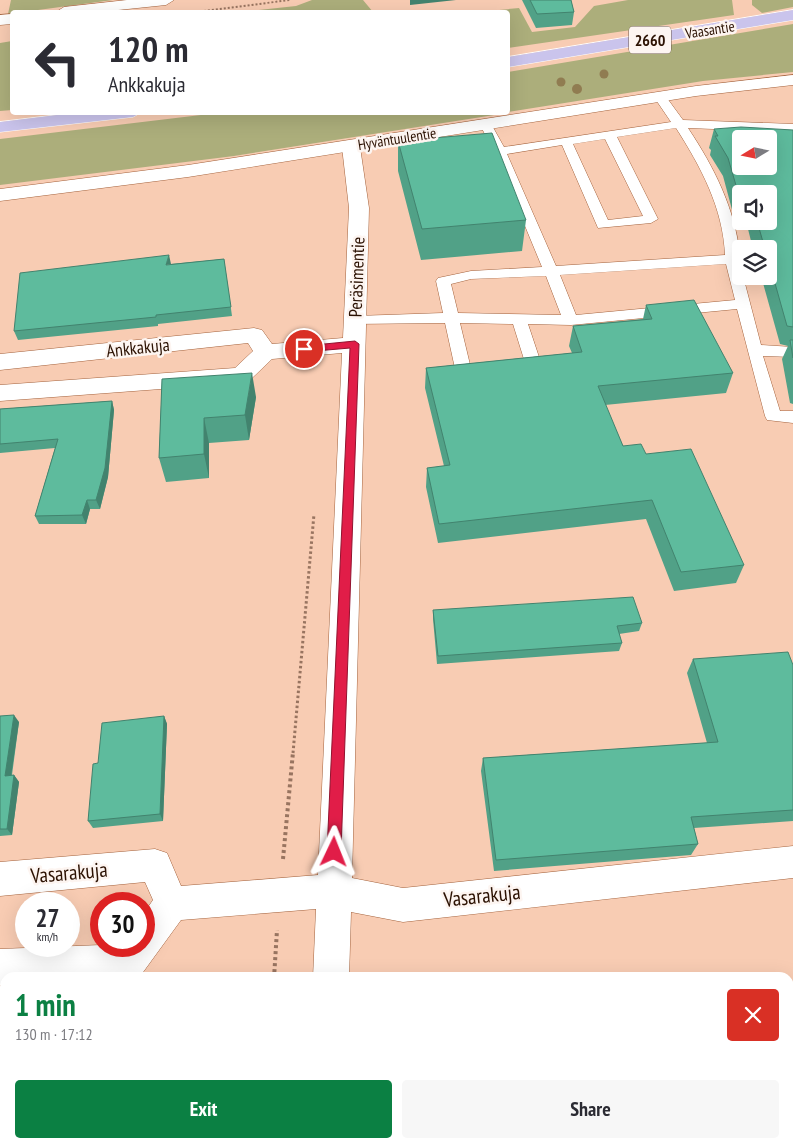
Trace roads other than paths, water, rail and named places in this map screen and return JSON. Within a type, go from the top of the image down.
[{"type":"main road","name":"Vaasantie","points":[[510,62],[793,15]]},
{"type":"main road","points":[[0,127],[106,115]]},
{"type":"street","points":[[81,10],[166,0]]},
{"type":"street","name":"Hyväntuulentie","points":[[0,195],[188,171],[351,147],[660,97],[793,80]]},
{"type":"street","name":"Peräsimentie","points":[[331,972],[359,208],[351,147]]},
{"type":"street","points":[[266,352],[355,333]]},
{"type":"street","name":"Ankkakuja","points":[[0,362],[254,335],[266,352],[241,375],[0,393]]},
{"type":"street","name":"Vasarakuja","points":[[0,879],[154,865],[172,904],[280,893],[333,891],[403,904],[793,862]]},
{"type":"street","points":[[155,926],[172,904]]},
{"type":"street","points":[[0,967],[128,962],[132,957]]},
{"type":"lane","points":[[660,97],[679,124],[717,190],[732,240]]},
{"type":"lane","points":[[500,151],[679,124],[793,128]]},
{"type":"lane","points":[[486,125],[500,151],[571,320]]},
{"type":"lane","points":[[566,141],[603,225],[651,219],[609,134]]},
{"type":"lane","points":[[464,373],[443,281],[471,275],[732,259]]},
{"type":"lane","points":[[738,285],[773,416],[793,417]]},
{"type":"lane","points":[[355,333],[450,318],[571,320],[743,304]]},
{"type":"lane","points":[[519,320],[535,369]]},
{"type":"lane","points":[[754,350],[793,352]]}]
